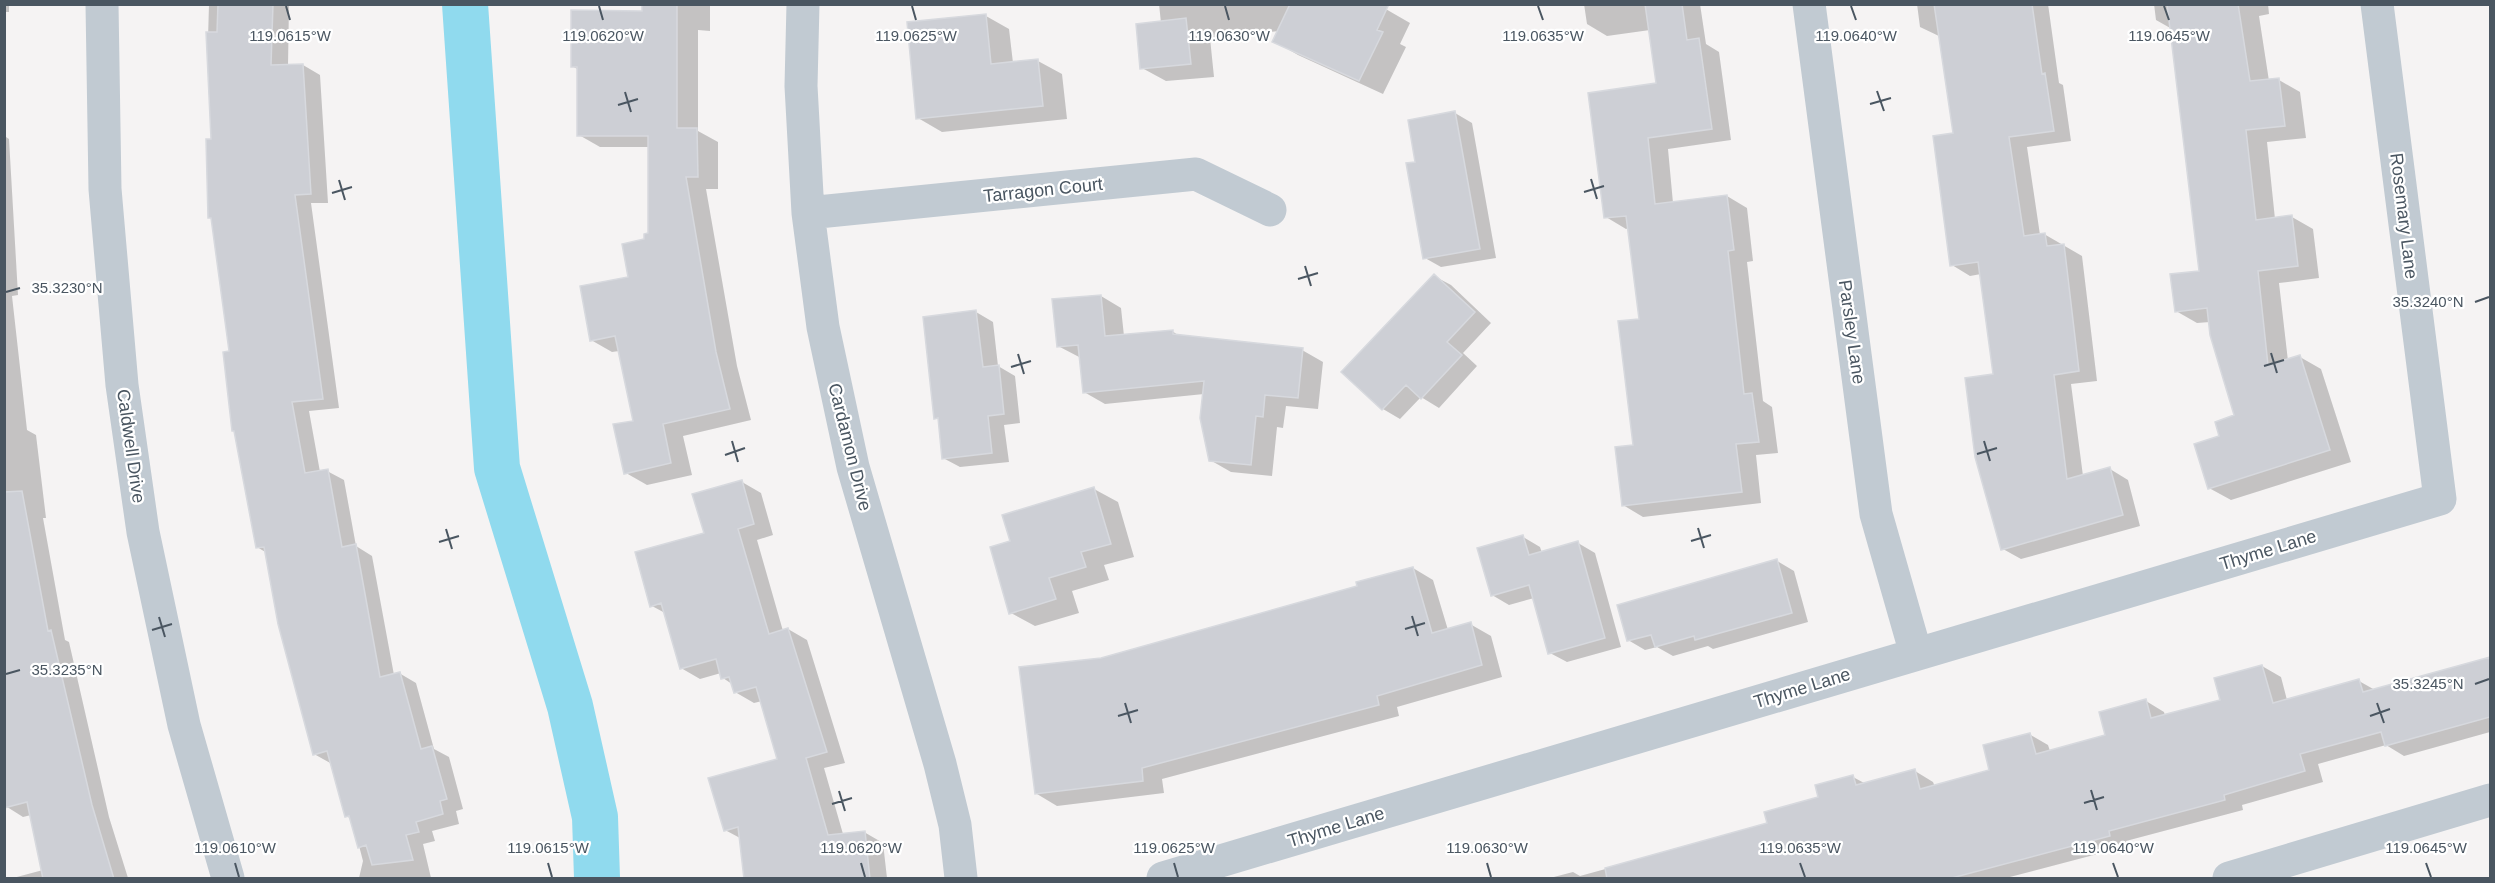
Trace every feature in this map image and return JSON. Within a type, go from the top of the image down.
[{"type":"street","name":"Caldwell Drive","points":[[102,4],[105,189],[122,385],[143,532],[184,725],[228,879]]},
{"type":"street","name":"Cardamon Drive","points":[[804,4],[801,86],[808,213],[823,327],[853,468],[940,764],[955,825],[961,879]]},
{"type":"street","name":"Parsley Lane","points":[[1809,4],[1876,514],[1916,654]]},
{"type":"street","name":"Rosemary Lane","points":[[2377,4],[2440,499]]},
{"type":"street","name":"Tarragon Court","points":[[808,213],[1196,174],[1270,210]]},
{"type":"street","name":"Thyme Lane","points":[[1163,879],[2440,499]]},
{"type":"street","points":[[2229,879],[2490,800]]},
{"type":"building","points":[[218,4],[273,4],[271,65],[303,64],[311,194],[295,195],[323,399],[292,402],[305,473],[328,469],[342,547],[356,544],[380,677],[400,672],[421,749],[432,746],[447,799],[440,801],[443,814],[416,822],[419,832],[406,835],[413,860],[372,865],[366,845],[358,848],[349,816],[345,817],[327,751],[313,755],[278,624],[264,547],[256,548],[234,431],[232,431],[223,352],[229,351],[211,218],[208,218],[206,139],[211,139],[206,32],[217,32]]},
{"type":"building","points":[[642,4],[677,4],[677,128],[697,128],[698,177],[686,177],[716,352],[730,409],[663,424],[671,463],[624,474],[613,424],[633,421],[615,336],[590,341],[580,286],[628,277],[622,244],[644,239],[644,234],[648,233],[648,136],[577,136],[577,67],[571,67],[571,10],[642,11]]},
{"type":"building","points":[[1290,4],[1389,4],[1377,30],[1383,32],[1359,81],[1272,42]]},
{"type":"building","points":[[1645,4],[1682,4],[1687,40],[1699,38],[1712,129],[1648,138],[1655,204],[1727,195],[1734,250],[1728,251],[1744,394],[1752,393],[1759,442],[1736,444],[1742,492],[1622,506],[1615,447],[1633,445],[1618,321],[1639,319],[1626,216],[1604,218],[1588,93],[1656,83]]},
{"type":"building","points":[[1934,4],[2032,4],[2042,74],[2045,73],[2054,131],[2009,137],[2024,236],[2045,233],[2047,246],[2064,244],[2079,371],[2054,375],[2067,479],[2110,467],[2123,515],[2001,550],[1975,457],[1965,378],[1993,374],[1978,262],[1950,266],[1933,136],[1953,133]]},
{"type":"building","points":[[2167,4],[2238,4],[2250,81],[2279,78],[2285,126],[2246,130],[2256,220],[2292,215],[2298,266],[2258,271],[2268,365],[2300,355],[2330,450],[2208,489],[2194,444],[2219,436],[2215,422],[2234,415],[2210,335],[2207,308],[2175,312],[2170,274],[2199,271]]},
{"type":"building","points":[[986,14],[991,64],[1038,59],[1043,106],[916,119],[907,22]]},
{"type":"building","points":[[1186,18],[1191,64],[1140,69],[1136,24]]},
{"type":"building","points":[[1455,111],[1480,249],[1423,259],[1406,163],[1415,162],[1408,120]]},
{"type":"building","points":[[1434,274],[1475,312],[1447,342],[1462,355],[1421,399],[1406,385],[1382,410],[1341,372]]},
{"type":"building","points":[[1101,295],[1105,336],[1173,330],[1173,334],[1303,348],[1298,398],[1265,395],[1263,417],[1256,416],[1251,465],[1209,461],[1200,418],[1204,381],[1083,393],[1078,345],[1057,347],[1052,299]]},
{"type":"building","points":[[976,310],[983,367],[999,365],[1004,414],[988,416],[992,453],[942,459],[938,418],[934,419],[923,317]]},
{"type":"building","points":[[742,480],[754,524],[738,529],[769,634],[788,628],[827,752],[806,758],[828,835],[865,831],[870,879],[744,879],[738,827],[724,831],[708,778],[777,759],[756,687],[734,693],[729,677],[721,679],[716,659],[680,669],[661,603],[650,607],[635,552],[704,533],[692,494]]},
{"type":"building","points":[[1094,487],[1111,544],[1081,552],[1086,567],[1049,578],[1056,599],[1009,614],[990,547],[1010,541],[1002,515]]},
{"type":"building","points":[[22,491],[48,631],[51,630],[92,805],[114,879],[43,879],[27,802],[4,808],[4,492]]},
{"type":"building","points":[[1523,535],[1529,555],[1578,541],[1605,638],[1548,654],[1529,585],[1491,596],[1477,548]]},
{"type":"building","points":[[1777,559],[1792,613],[1695,640],[1694,636],[1655,647],[1651,635],[1627,641],[1617,605]]},
{"type":"building","points":[[1413,567],[1432,633],[1471,622],[1482,665],[1377,696],[1379,705],[1142,768],[1143,781],[1035,794],[1019,667],[1101,658],[1357,586],[1356,582]]},
{"type":"building","points":[[2490,657],[2490,717],[2385,746],[2381,732],[2300,754],[2305,771],[2224,795],[2225,800],[2109,831],[2110,836],[1948,879],[1607,879],[1605,868],[1767,823],[1764,812],[1818,797],[1815,785],[1853,775],[1856,785],[1915,769],[1920,789],[1989,770],[1983,745],[2030,733],[2036,754],[2105,735],[2099,712],[2146,699],[2151,718],[2220,700],[2214,678],[2262,665],[2273,703],[2359,679],[2363,692]]},
{"type":"waterway","points":[[465,4],[497,468],[570,706],[595,817],[597,878]]}]
